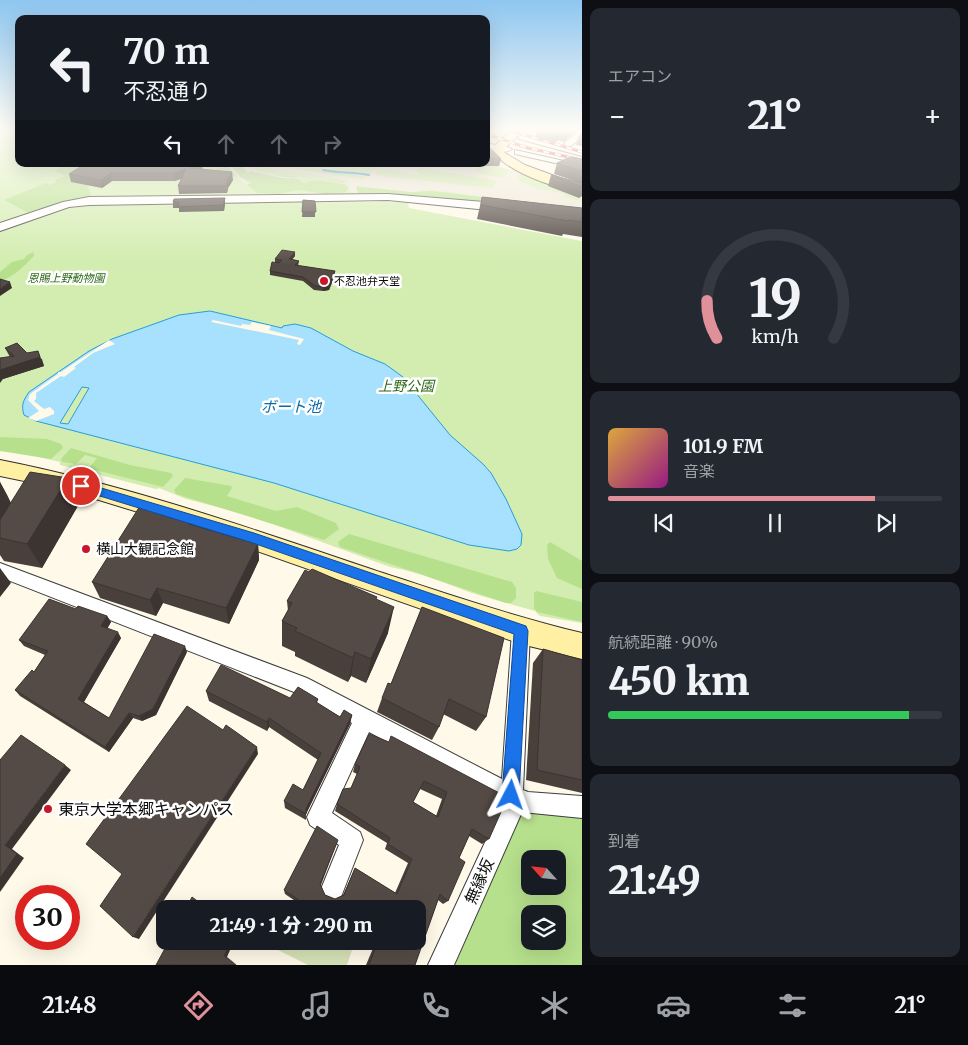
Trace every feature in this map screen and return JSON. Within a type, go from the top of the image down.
[{"type":"main road","points":[[543,175],[582,190]]},
{"type":"main road","points":[[555,175],[582,185]]},
{"type":"main road","points":[[0,468],[41,485],[254,538],[521,631],[582,646]]},
{"type":"street","points":[[0,227],[67,204],[89,201],[365,197],[436,200],[519,210]]},
{"type":"street","points":[[0,570],[300,685],[526,803],[582,807]]},
{"type":"street","name":"無縁坂","points":[[441,965],[511,811],[521,631]]},
{"type":"street","points":[[333,889],[352,840],[318,817],[364,719]]},
{"type":"green space","name":"上野公園","points":[[0,175],[529,175],[582,195],[582,209],[578,214],[425,196],[313,193],[91,197],[21,218],[29,222],[69,208],[111,203],[398,202],[408,203],[409,208],[582,241],[582,623],[540,616],[535,611],[475,594],[422,575],[390,567],[245,514],[186,499],[159,488],[156,489],[60,465],[60,462],[0,448],[0,231],[21,224],[14,220],[0,225]]},
{"type":"green space","points":[[63,175],[85,175],[91,197],[31,214],[4,200],[46,183],[49,185],[57,182],[55,180],[65,176]]},
{"type":"green space","points":[[224,175],[293,176],[304,183],[316,180],[344,182],[348,188],[346,192],[326,194],[299,190],[278,194],[257,193],[235,176]]},
{"type":"green space","points":[[356,186],[412,192],[432,191],[496,198],[578,214],[425,196],[358,193]]},
{"type":"green space","points":[[33,252],[34,256],[23,267],[10,277],[0,281],[0,272],[12,262],[24,259]]},
{"type":"green space","points":[[0,437],[47,439],[61,444],[63,448],[51,459],[0,451]]},
{"type":"green space","points":[[71,448],[130,465],[171,473],[173,476],[163,487],[91,469],[90,467],[97,458],[85,455],[76,464],[62,462],[61,459]]},
{"type":"green space","points":[[185,478],[231,486],[232,488],[227,496],[276,511],[297,507],[336,523],[339,529],[324,540],[176,494],[174,490]]},
{"type":"green space","points":[[349,534],[512,582],[516,588],[516,598],[511,603],[506,603],[340,547],[338,542]]},
{"type":"green space","points":[[550,542],[582,561],[582,589],[557,578],[548,559],[547,545]]},
{"type":"green space","points":[[536,591],[582,602],[582,622],[537,612],[534,608],[534,593]]},
{"type":"green space","points":[[522,808],[582,815],[582,965],[455,965]]},
{"type":"green space","points":[[278,950],[352,950],[347,965],[308,965]]},
{"type":"shaded area","points":[[236,175],[251,183],[245,185]]},
{"type":"shaded area","points":[[268,175],[306,179],[282,178]]},
{"type":"shaded area","points":[[316,175],[335,175],[366,179],[365,177],[355,175],[380,175],[492,188],[497,181],[463,175],[489,175],[504,178],[506,175],[519,175],[517,180],[536,188],[565,194],[564,197],[578,200],[582,197],[582,211],[432,190],[412,192],[356,186],[357,193],[351,193],[349,185],[309,179],[343,183],[350,181]]},
{"type":"water","name":"ボート池","points":[[210,311],[282,328],[283,326],[295,324],[311,328],[353,351],[385,364],[403,377],[450,435],[491,473],[506,499],[522,534],[521,545],[517,549],[509,551],[469,545],[274,483],[36,421],[24,415],[23,403],[29,392],[89,351],[112,339],[179,315]],"holes":[[[82,387],[89,388],[68,424],[60,423]]]},
{"type":"pier","points":[[213,320],[241,326],[242,324],[250,325],[252,322],[271,326],[269,330],[304,339],[300,345],[297,344],[299,340],[211,322]]},
{"type":"pier","points":[[109,340],[115,344],[93,353],[64,377],[61,376],[36,393],[34,401],[44,409],[50,407],[54,414],[36,421],[28,418],[39,411],[28,400],[30,394],[58,374],[58,372],[61,372]]},
{"type":"building","points":[[75,175],[108,175],[101,180]]},
{"type":"building","points":[[183,175],[230,175],[227,180],[227,186],[178,186]]},
{"type":"building","points":[[551,175],[582,183],[582,187]]},
{"type":"building","points":[[482,197],[582,208],[582,222],[481,205]]},
{"type":"building","points":[[225,198],[223,205],[178,207],[179,202],[173,202],[174,199]]},
{"type":"building","points":[[303,200],[315,201],[316,212],[302,212]]},
{"type":"building","points":[[282,250],[295,252],[289,259],[299,261],[295,265],[335,271],[329,286],[315,286],[303,277],[270,271],[272,262],[279,263],[282,260],[275,259]]},
{"type":"building","points":[[0,279],[10,282],[0,289]]},
{"type":"building","points":[[17,343],[27,353],[38,351],[40,357],[0,370],[0,358],[14,356],[5,348]]},
{"type":"building","points":[[30,472],[68,478],[27,544],[0,538],[0,520]]},
{"type":"building","points":[[140,506],[191,521],[189,524],[258,544],[226,608],[157,588],[150,600],[92,582]]},
{"type":"building","points":[[312,569],[377,597],[376,599],[394,607],[371,659],[355,652],[353,658],[295,631],[297,628],[282,621],[292,603],[287,601],[305,570],[309,572]]},
{"type":"building","points":[[49,599],[76,609],[78,606],[107,616],[101,626],[118,632],[78,699],[109,718],[154,634],[185,646],[153,709],[139,716],[129,713],[105,747],[15,690],[32,670],[34,672],[48,651],[19,640]]},
{"type":"building","points":[[422,607],[504,638],[486,717],[449,699],[439,727],[382,698],[388,683],[391,684]]},
{"type":"building","points":[[543,649],[582,660],[582,780],[537,770]]},
{"type":"building","points":[[221,665],[290,698],[298,687],[318,699],[316,702],[340,717],[344,710],[352,715],[306,809],[306,814],[284,801],[293,784],[303,790],[321,753],[269,718],[267,722],[206,691]]},
{"type":"building","points":[[187,706],[223,730],[226,725],[257,747],[133,937],[100,906],[122,874],[86,844]]},
{"type":"building","points":[[369,734],[389,742],[391,736],[505,796],[505,803],[489,839],[472,829],[459,858],[465,862],[448,901],[440,894],[426,934],[426,900],[299,900],[284,890],[317,826],[338,840],[320,884],[325,895],[335,899],[344,895],[355,868],[397,894],[412,859],[388,844],[390,838],[337,804],[343,789],[351,788],[360,767],[355,764]],"holes":[[[424,781],[447,792],[438,817],[413,802]]]},
{"type":"building","points":[[21,735],[65,765],[5,845],[17,854],[0,878],[0,760]]},
{"type":"building","points":[[164,950],[227,950],[224,956],[236,965],[156,965]]},
{"type":"building","points":[[375,950],[420,950],[415,965],[369,965]]},
{"type":"place","name":"不忍池弁天堂","points":[[324,281]]},
{"type":"place","name":"横山大観記念館","points":[[86,549]]},
{"type":"place","name":"東京大学本郷キャンパス","points":[[48,809]]},
{"type":"route","points":[[81,486],[254,538],[521,631],[518,654],[511,795]]},
{"type":"park label","name":"恩賜上野動物園","points":[[66,278]]}]
